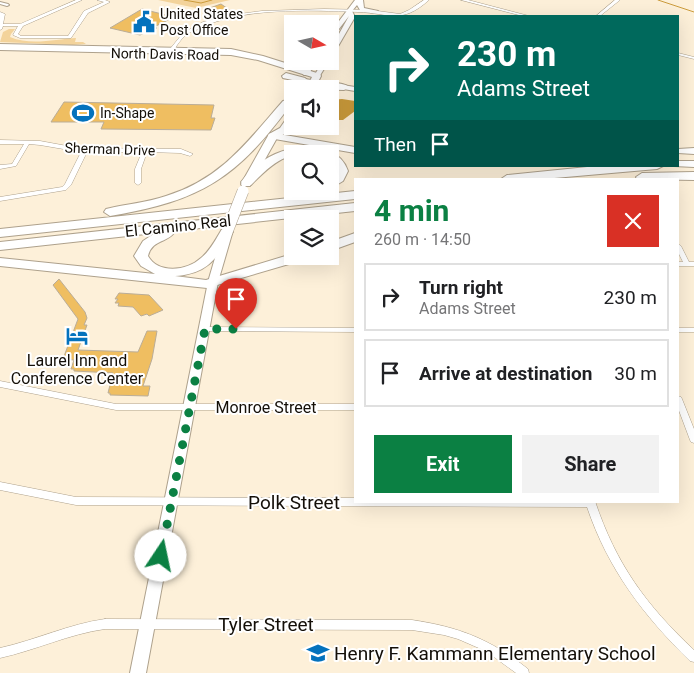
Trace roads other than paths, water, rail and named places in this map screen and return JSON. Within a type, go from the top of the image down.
[{"type":"highway","name":"North Davis Road","points":[[0,48],[212,50],[251,55],[308,80]]},
{"type":"highway","name":"North Davis Road","points":[[0,52],[224,55],[304,77]]},
{"type":"highway","points":[[339,87],[344,87]]},
{"type":"highway","points":[[107,212],[186,194],[216,178],[240,157],[284,105]]},
{"type":"highway","points":[[273,136],[272,127],[284,108]]},
{"type":"highway","points":[[251,218],[162,234],[146,245],[141,256],[146,264],[160,271],[188,271],[206,261],[228,232],[245,187],[273,136],[284,130]]},
{"type":"highway","points":[[273,136],[354,150]]},
{"type":"highway","points":[[245,187],[268,161],[284,154]]},
{"type":"highway","points":[[339,164],[342,171],[339,178]]},
{"type":"highway","points":[[679,165],[694,165]]},
{"type":"highway","points":[[517,178],[641,167]]},
{"type":"highway","points":[[642,178],[694,176]]},
{"type":"highway","points":[[0,226],[107,212],[284,194]]},
{"type":"highway","name":"El Camino Real","points":[[0,233],[354,195]]},
{"type":"highway","name":"El Camino Real","points":[[0,246],[354,207]]},
{"type":"highway","points":[[339,243],[354,237]]},
{"type":"highway","points":[[0,262],[197,283],[213,282],[284,261]]},
{"type":"main road","name":"North Davis Road","points":[[339,83],[354,83]]},
{"type":"main road","points":[[344,87],[354,89]]},
{"type":"main road","points":[[679,144],[694,150]]},
{"type":"main road","points":[[679,151],[694,150]]},
{"type":"main road","points":[[138,673],[213,282],[228,232]]},
{"type":"street","points":[[0,13],[3,14],[1,27],[20,26],[80,0]]},
{"type":"street","points":[[20,26],[15,34],[17,37],[69,37],[86,12],[108,2],[99,0]]},
{"type":"street","points":[[359,0],[362,9],[402,15],[427,0]]},
{"type":"street","points":[[339,24],[359,0]]},
{"type":"street","points":[[463,0],[523,15]]},
{"type":"street","points":[[599,15],[618,0]]},
{"type":"street","points":[[0,3],[7,4]]},
{"type":"street","points":[[172,50],[176,41],[189,30],[227,17],[311,9],[374,11]]},
{"type":"street","points":[[339,39],[352,16],[350,11]]},
{"type":"street","points":[[679,54],[694,58]]},
{"type":"street","points":[[304,77],[308,70]]},
{"type":"street","name":"Sherman Drive","points":[[0,142],[28,142],[85,150],[181,151],[190,154]]},
{"type":"street","points":[[0,167],[14,165],[28,142]]},
{"type":"street","points":[[0,199],[64,189],[68,185],[85,150]]},
{"type":"street","points":[[138,183],[138,169],[145,151]]},
{"type":"street","points":[[679,247],[691,264]]},
{"type":"street","points":[[205,329],[354,330]]},
{"type":"street","points":[[679,330],[694,330]]},
{"type":"street","name":"Monroe Street","points":[[0,384],[113,406],[354,407]]},
{"type":"street","points":[[679,402],[694,440]]},
{"type":"street","name":"Polk Street","points":[[0,486],[76,501],[354,502]]},
{"type":"street","points":[[590,503],[604,542],[627,582],[648,610],[694,657]]},
{"type":"street","name":"Tyler Street","points":[[0,653],[85,627],[111,624],[412,625],[444,629],[469,637],[488,647],[524,673]]},
{"type":"waterway","points":[[184,0],[201,3],[212,0]]},
{"type":"waterway","points":[[658,0],[694,12]]},
{"type":"place","name":"United States Post Office","points":[[144,22]]},
{"type":"place","name":"In-Shape","points":[[83,113]]},
{"type":"place","name":"Laurel Inn and Conference Center","points":[[77,336]]},
{"type":"place","name":"Henry F. Kammann Elementary School","points":[[318,653]]}]
